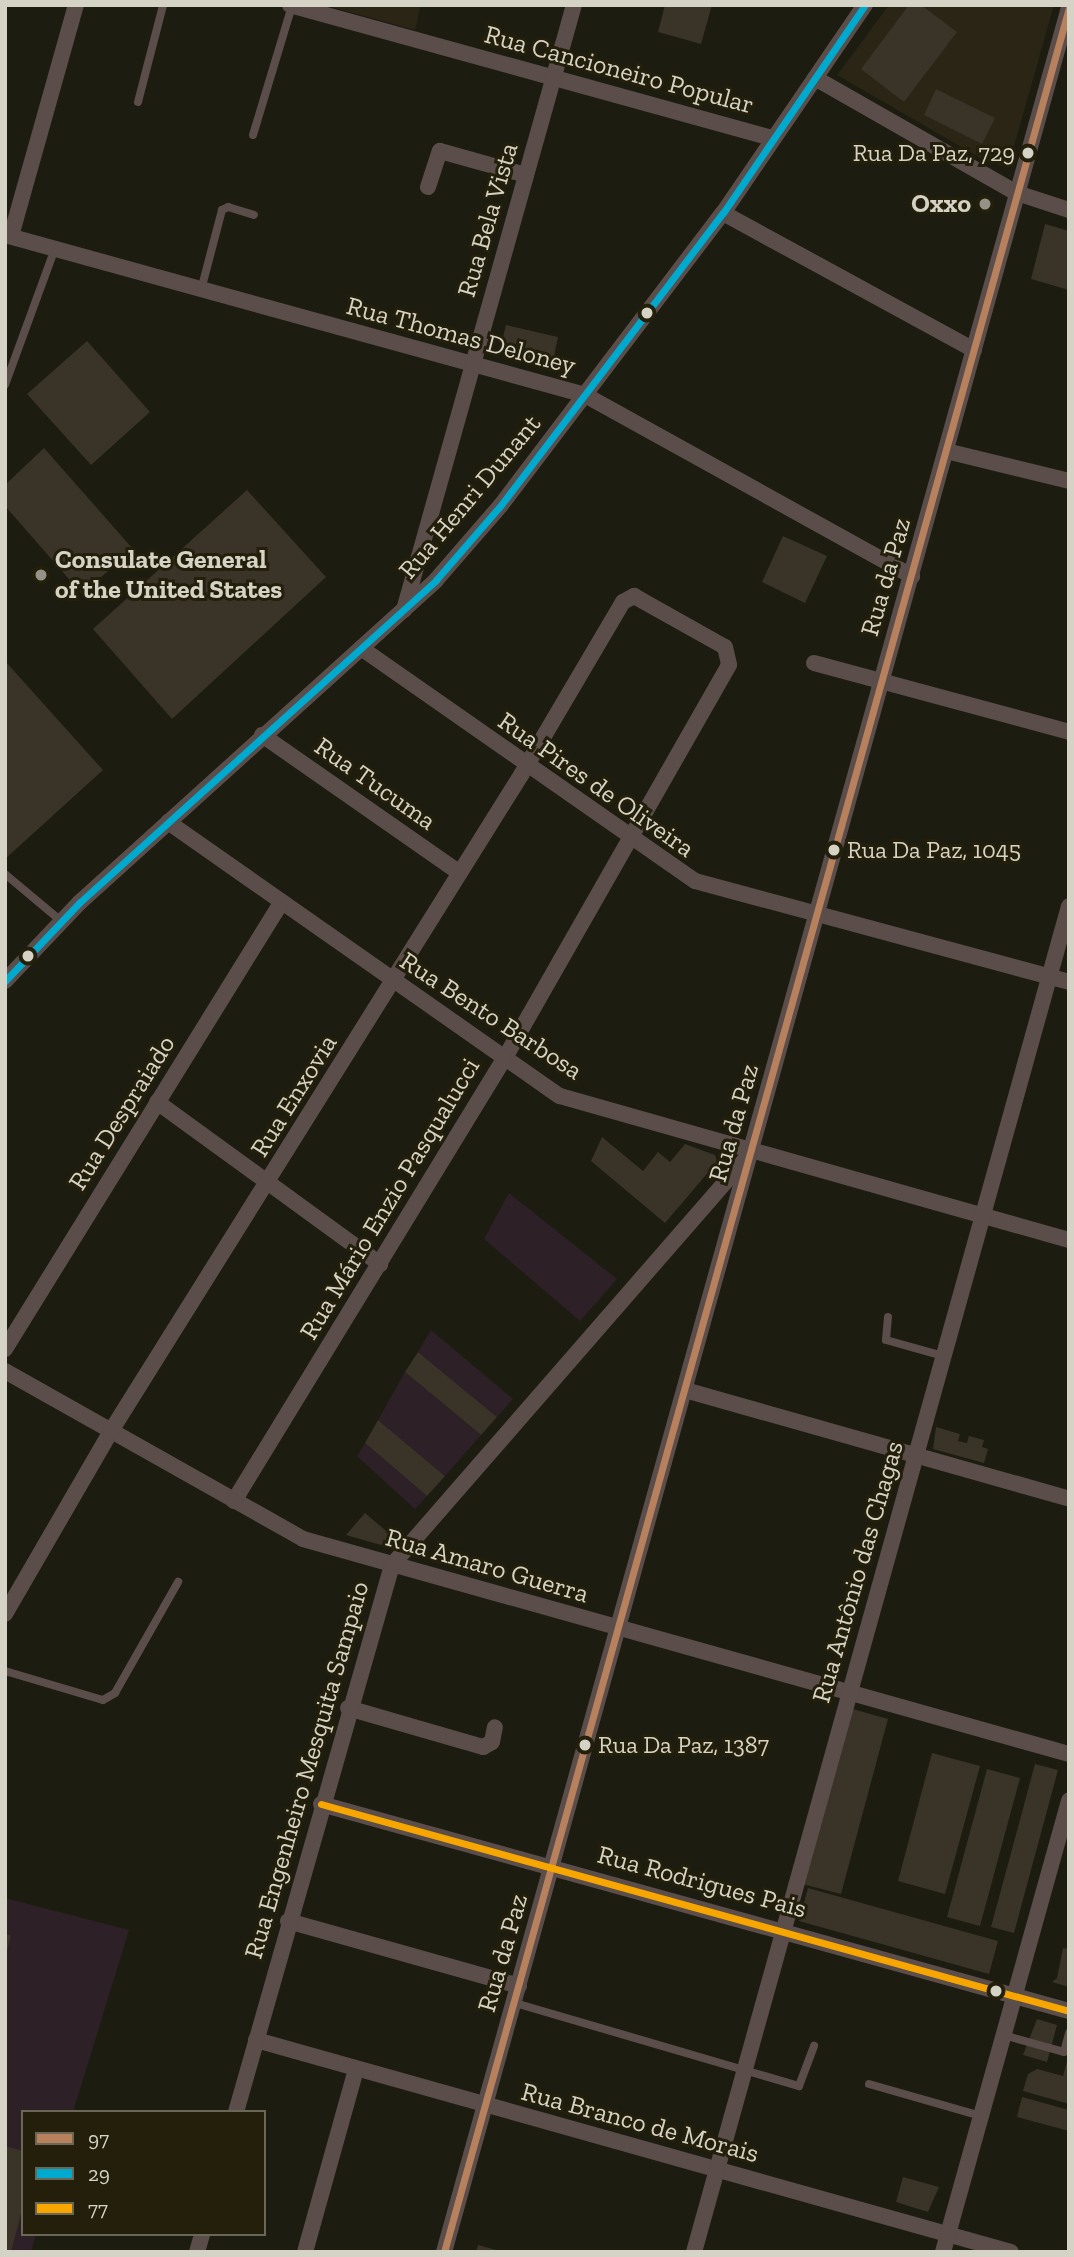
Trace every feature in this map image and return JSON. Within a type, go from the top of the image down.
[{"type":"street","points":[[8,235],[76,5]]},
{"type":"street","name":"Rua Bela Vista","points":[[404,610],[574,5]]},
{"type":"street","name":"Rua Henri Dunant","points":[[5,981],[61,921],[168,821],[436,580],[501,505],[723,213],[865,5]]},
{"type":"street","name":"Rua Cancioneiro Popular","points":[[291,6],[772,138]]},
{"type":"street","name":"Rua da Paz","points":[[444,2252],[1069,8]]},
{"type":"street","points":[[815,78],[1017,193],[1069,210]]},
{"type":"street","points":[[428,187],[440,151],[526,175]]},
{"type":"street","points":[[723,213],[974,350]]},
{"type":"street","name":"Rua Thomas Deloney","points":[[8,235],[472,366],[585,395],[912,576]]},
{"type":"street","points":[[946,451],[1069,481]]},
{"type":"street","name":"Rua Mário Enzio Pasqualucci","points":[[234,1501],[504,1059],[729,665],[731,658],[725,647],[634,596],[623,602]]},
{"type":"street","name":"Rua Enxovia","points":[[5,1614],[111,1430],[269,1184],[526,767],[623,602]]},
{"type":"street","name":"Rua Pires de Oliveira","points":[[360,648],[629,839],[695,881],[1069,982]]},
{"type":"street","points":[[814,663],[883,679],[1069,732]]},
{"type":"street","name":"Rua Tucuma","points":[[262,735],[460,873]]},
{"type":"street","name":"Rua Bento Barbosa","points":[[168,821],[393,982],[560,1096],[1069,1240]]},
{"type":"street","name":"Rua Despraiado","points":[[5,1349],[281,903]]},
{"type":"street","name":"Rua Antônio das Chagas","points":[[694,2252],[1069,906]]},
{"type":"street","points":[[157,1102],[380,1264]]},
{"type":"street","name":"Rua Engenheiro Mesquita Sampaio","points":[[237,2110],[348,1708],[393,1565],[752,1152]]},
{"type":"street","name":"Rua Amaro Guerra","points":[[5,1371],[303,1539],[1069,1754]]},
{"type":"street","points":[[685,1390],[1069,1499]]},
{"type":"street","points":[[348,1708],[483,1746],[492,1742],[495,1727]]},
{"type":"street","points":[[943,2252],[1069,1800]]},
{"type":"street","name":"Rua Rodrigues Pais","points":[[321,1804],[1069,2011]]},
{"type":"street","points":[[288,1921],[519,1986]]},
{"type":"street","name":"Rua Branco de Morais","points":[[256,2040],[1011,2252]]},
{"type":"street","points":[[305,2252],[356,2069]]},
{"type":"lane","points":[[138,102],[163,5]]},
{"type":"lane","points":[[253,135],[291,6]]},
{"type":"lane","points":[[201,290],[222,210],[228,207],[254,215]]},
{"type":"lane","points":[[5,385],[55,248]]},
{"type":"lane","points":[[5,874],[61,921]]},
{"type":"lane","points":[[888,1317],[886,1340],[943,1356]]},
{"type":"lane","points":[[5,1671],[103,1700],[115,1693],[178,1582]]},
{"type":"lane","points":[[515,2003],[744,2071],[801,2085],[814,2046]]},
{"type":"lane","points":[[1003,2035],[1064,2052],[1069,2034]]},
{"type":"lane","points":[[869,2084],[981,2116]]},
{"type":"shaded area","points":[[324,5],[421,5],[415,30]]},
{"type":"shaded area","points":[[889,5],[1054,5],[1008,168],[982,159],[837,75]]},
{"type":"shaded area","points":[[509,1193],[617,1279],[580,1321],[484,1239]]},
{"type":"shaded area","points":[[431,1330],[513,1399],[497,1417],[418,1352]]},
{"type":"shaded area","points":[[405,1372],[481,1435],[445,1476],[378,1420]]},
{"type":"shaded area","points":[[365,1443],[427,1496],[415,1509],[357,1456]]},
{"type":"shaded area","points":[[5,1898],[129,1930],[74,2110],[21,2110],[21,2236],[35,2236],[31,2252],[5,2252]]},
{"type":"building","points":[[665,5],[712,5],[701,44],[658,32]]},
{"type":"building","points":[[909,5],[921,5],[957,32],[904,102],[861,69]]},
{"type":"building","points":[[936,89],[995,118],[982,144],[924,115]]},
{"type":"building","points":[[1045,224],[1069,231],[1069,290],[1031,279]]},
{"type":"building","points":[[506,325],[558,337],[552,366],[499,353]]},
{"type":"building","points":[[87,341],[150,412],[91,465],[27,394]]},
{"type":"building","points":[[44,448],[133,549],[82,594],[5,506],[5,485]]},
{"type":"building","points":[[247,490],[326,577],[172,719],[93,629]]},
{"type":"building","points":[[783,536],[827,556],[805,603],[762,582]]},
{"type":"building","points":[[5,661],[103,770],[5,859]]},
{"type":"building","points":[[602,1137],[643,1171],[658,1152],[670,1162],[685,1144],[715,1155],[717,1162],[665,1223],[591,1161]]},
{"type":"building","points":[[418,1352],[497,1417],[481,1435],[405,1372]]},
{"type":"building","points":[[378,1420],[445,1476],[427,1496],[365,1443]]},
{"type":"building","points":[[936,1427],[960,1434],[958,1441],[967,1443],[969,1436],[984,1440],[982,1447],[988,1449],[984,1463],[933,1449]]},
{"type":"building","points":[[365,1513],[392,1536],[381,1545],[346,1535]]},
{"type":"building","points":[[849,1708],[888,1719],[841,1894],[802,1884]]},
{"type":"building","points":[[932,1753],[980,1766],[945,1894],[898,1881]]},
{"type":"building","points":[[1035,1764],[1058,1770],[1014,1933],[991,1927]]},
{"type":"building","points":[[987,1769],[1020,1778],[980,1926],[947,1917]]},
{"type":"building","points":[[808,1888],[998,1941],[989,1974],[799,1921]]},
{"type":"building","points":[[5,1934],[11,1935],[6,1955],[5,1954]]},
{"type":"building","points":[[1063,1948],[1069,1949],[1069,1987],[1052,1982],[1057,1978]]},
{"type":"building","points":[[1037,2019],[1057,2025],[1047,2062],[1023,2055]]},
{"type":"building","points":[[1068,2058],[1069,2104],[1023,2091],[1028,2074],[1037,2069],[1063,2076]]},
{"type":"building","points":[[1022,2097],[1069,2110],[1069,2131],[1017,2117]]},
{"type":"building","points":[[5,2146],[21,2150],[21,2214],[11,2252],[5,2252]]},
{"type":"building","points":[[903,2177],[939,2187],[928,2212],[896,2202]]},
{"type":"building","points":[[478,2245],[500,2251],[500,2252],[476,2252]]},
{"type":"transit line","name":"29","points":[[5,981],[79,903],[436,580],[501,505],[723,213],[865,5]]},
{"type":"transit line","name":"97","points":[[444,2252],[1069,7]]},
{"type":"transit line","name":"77","points":[[321,1804],[1069,2011]]},
{"type":"place","name":"Rua Da Paz, 729","points":[[1028,153]]},
{"type":"place","name":"Oxxo","points":[[985,204]]},
{"type":"place","name":"Consulate General of the United States","points":[[41,575]]},
{"type":"place","name":"Rua Da Paz, 1045","points":[[834,850]]},
{"type":"place","name":"Rua Da Paz, 1387","points":[[585,1745]]}]
